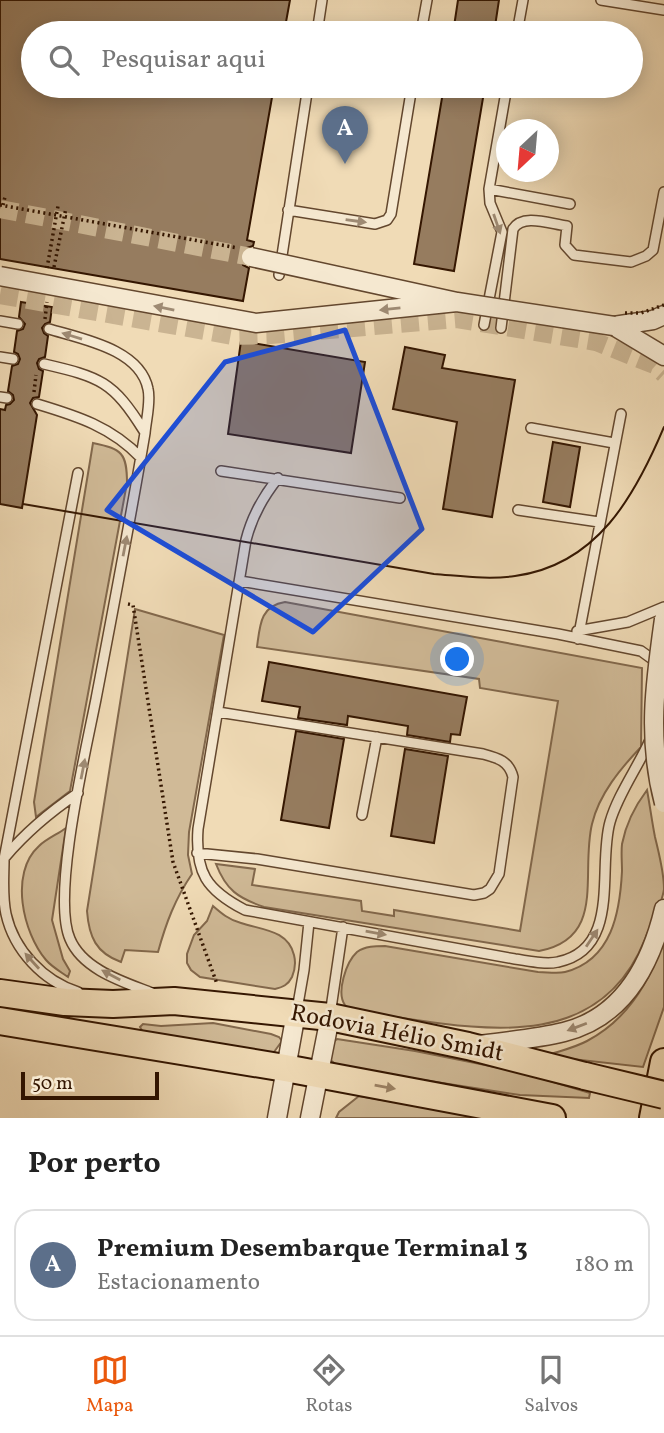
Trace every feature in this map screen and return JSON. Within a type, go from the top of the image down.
[{"type":"main road","name":"Rodovia Hélio Smidt","points":[[0,993],[65,1002],[113,1004],[174,1001],[330,1017],[468,1046],[664,1095]]},
{"type":"main road","points":[[0,1021],[285,1068],[552,1118]]},
{"type":"main road","points":[[653,1118],[663,1057]]},
{"type":"street","points":[[249,253],[457,302],[614,327],[653,320],[664,315]]},
{"type":"street","points":[[0,276],[256,323],[457,302]]},
{"type":"street","points":[[614,327],[664,356]]},
{"type":"street","points":[[664,619],[654,690],[653,731],[655,760],[664,803]]},
{"type":"street","points":[[468,1046],[567,1031],[589,1023],[612,1007],[630,990],[645,966],[664,909]]},
{"type":"street","points":[[277,1118],[296,1013]]},
{"type":"street","points":[[310,1118],[330,1017]]},
{"type":"lane","points":[[319,21],[322,0]]},
{"type":"lane","points":[[423,21],[427,0]]},
{"type":"lane","points":[[519,21],[523,0]]},
{"type":"lane","points":[[601,0],[664,10]]},
{"type":"lane","points":[[279,275],[306,98]]},
{"type":"lane","points":[[288,210],[375,223],[387,220],[391,214],[410,98]]},
{"type":"lane","points":[[484,325],[502,232],[490,204],[489,189],[505,98]]},
{"type":"lane","points":[[489,189],[570,204]]},
{"type":"lane","points":[[501,328],[513,229],[517,224],[526,220],[566,226],[565,245],[574,255],[607,260],[638,260],[653,250],[664,192]]},
{"type":"lane","points":[[0,321],[18,324]]},
{"type":"lane","points":[[49,329],[82,339],[128,359],[141,373],[148,390],[141,458],[78,793],[65,883],[64,915],[70,940],[84,959],[103,972],[174,1001]]},
{"type":"lane","points":[[0,357],[13,359]]},
{"type":"lane","points":[[44,364],[79,372],[116,391],[145,433]]},
{"type":"lane","points":[[37,404],[79,416],[107,429],[128,443],[141,458]]},
{"type":"lane","points":[[579,634],[621,414]]},
{"type":"lane","points":[[531,428],[614,443]]},
{"type":"lane","points":[[221,471],[400,498]]},
{"type":"lane","points":[[78,473],[4,859],[6,915],[17,944],[34,965],[69,989],[113,1004]]},
{"type":"lane","points":[[278,478],[265,493],[251,520],[198,829],[197,853],[201,872],[211,887],[226,901],[245,910],[536,962],[557,962],[576,956],[589,945],[601,919],[610,822],[664,710]]},
{"type":"lane","points":[[518,510],[599,522]]},
{"type":"lane","points":[[240,581],[558,634],[579,634],[628,622],[664,607]]},
{"type":"lane","points":[[579,634],[640,651],[650,656],[664,670]]},
{"type":"lane","points":[[197,853],[257,859],[474,895],[490,889],[499,874],[513,777],[511,769],[502,760],[483,754],[218,712]]},
{"type":"lane","points":[[362,815],[377,737]]},
{"type":"lane","points":[[4,859],[30,828],[78,793]]},
{"type":"lane","points":[[296,1013],[309,922]]},
{"type":"lane","points":[[330,1017],[343,927]]},
{"type":"path","points":[[5,197],[2,205],[249,253]]},
{"type":"path","points":[[44,284],[58,206]]},
{"type":"path","points":[[61,233],[65,208]]},
{"type":"path","points":[[114,602],[133,605],[173,862],[218,986],[234,989],[232,1007]]},
{"type":"highlighted area","points":[[345,330],[422,529],[313,632],[107,510],[225,362]]},
{"type":"shaded area","points":[[93,443],[117,450],[121,454],[126,465],[127,483],[70,791],[36,817],[34,802]]},
{"type":"shaded area","points":[[285,602],[642,668],[641,747],[612,782],[595,813],[589,843],[586,901],[582,918],[574,933],[560,944],[539,951],[264,907],[240,896],[229,887],[216,864],[255,869],[252,885],[361,901],[362,911],[394,916],[394,910],[520,931],[558,701],[480,688],[479,679],[257,647],[266,612]]},
{"type":"shaded area","points":[[135,609],[224,635],[189,832],[188,855],[192,874],[172,912],[158,952],[125,950],[121,962],[105,954],[95,943],[87,911]]},
{"type":"shaded area","points":[[647,790],[662,870],[663,895],[645,939],[623,978],[594,1005],[561,1020],[523,1027],[483,1027],[361,1012],[345,1005],[342,1000],[342,986],[346,970],[357,952],[371,947],[385,946],[538,972],[562,973],[581,966],[603,946],[610,932],[619,902],[624,836],[632,815]]},
{"type":"shaded area","points":[[66,828],[52,920],[63,959],[70,971],[68,977],[48,963],[31,935],[22,887],[24,871],[30,858],[42,843]]},
{"type":"shaded area","points":[[213,906],[233,920],[273,932],[286,940],[294,955],[295,964],[287,984],[275,989],[200,977],[191,970],[187,963],[187,954],[194,935],[207,921]]},
{"type":"shaded area","points":[[664,938],[664,1007],[643,1067],[545,1056],[582,1043],[614,1022],[644,984]]},
{"type":"shaded area","points":[[213,1023],[271,1034],[282,1041],[274,1052],[268,1054],[144,1034],[140,1027],[143,1024],[161,1026]]},
{"type":"shaded area","points":[[337,1039],[520,1072],[590,1093],[589,1098],[520,1095],[339,1067],[328,1058],[331,1044]]},
{"type":"shaded area","points":[[359,1096],[488,1118],[336,1118],[339,1112]]},
{"type":"building","points":[[0,0],[290,0],[286,21],[21,21],[21,98],[272,98],[247,240],[254,242],[253,246],[243,249],[240,255],[243,265],[249,268],[243,301],[0,259]]},
{"type":"building","points":[[458,0],[499,0],[496,21],[455,21]]},
{"type":"building","points":[[442,98],[483,98],[454,271],[414,264]]},
{"type":"building","points":[[21,302],[52,307],[50,322],[42,328],[48,336],[45,357],[37,363],[43,371],[39,397],[33,398],[30,403],[37,415],[22,508],[0,504],[0,409],[5,410],[6,405],[14,400],[8,391],[12,366],[18,364],[20,359],[14,352],[17,331],[23,329],[25,324],[19,317]]},
{"type":"building","points":[[241,341],[365,362],[351,453],[228,434]]},
{"type":"building","points":[[405,347],[445,355],[442,368],[515,380],[492,517],[443,509],[457,422],[393,409]]},
{"type":"building","points":[[553,442],[580,447],[570,507],[543,502]]},
{"type":"building","points":[[269,662],[467,697],[460,735],[451,734],[450,742],[407,735],[408,726],[348,716],[347,725],[298,718],[300,707],[262,701]]},
{"type":"building","points":[[296,731],[344,739],[329,828],[281,820]]},
{"type":"building","points":[[405,749],[448,756],[434,843],[391,836]]},
{"type":"tunnel","points":[[0,209],[251,257]]},
{"type":"tunnel","points":[[0,295],[233,336],[457,319],[596,342],[654,365],[664,374]]},
{"type":"tram line","points":[[23,504],[434,574],[485,578],[515,576],[544,569],[569,558],[591,542],[626,502],[664,427]]},
{"type":"place","name":"Premium Desembarque Terminal 3","points":[[345,164]]}]
